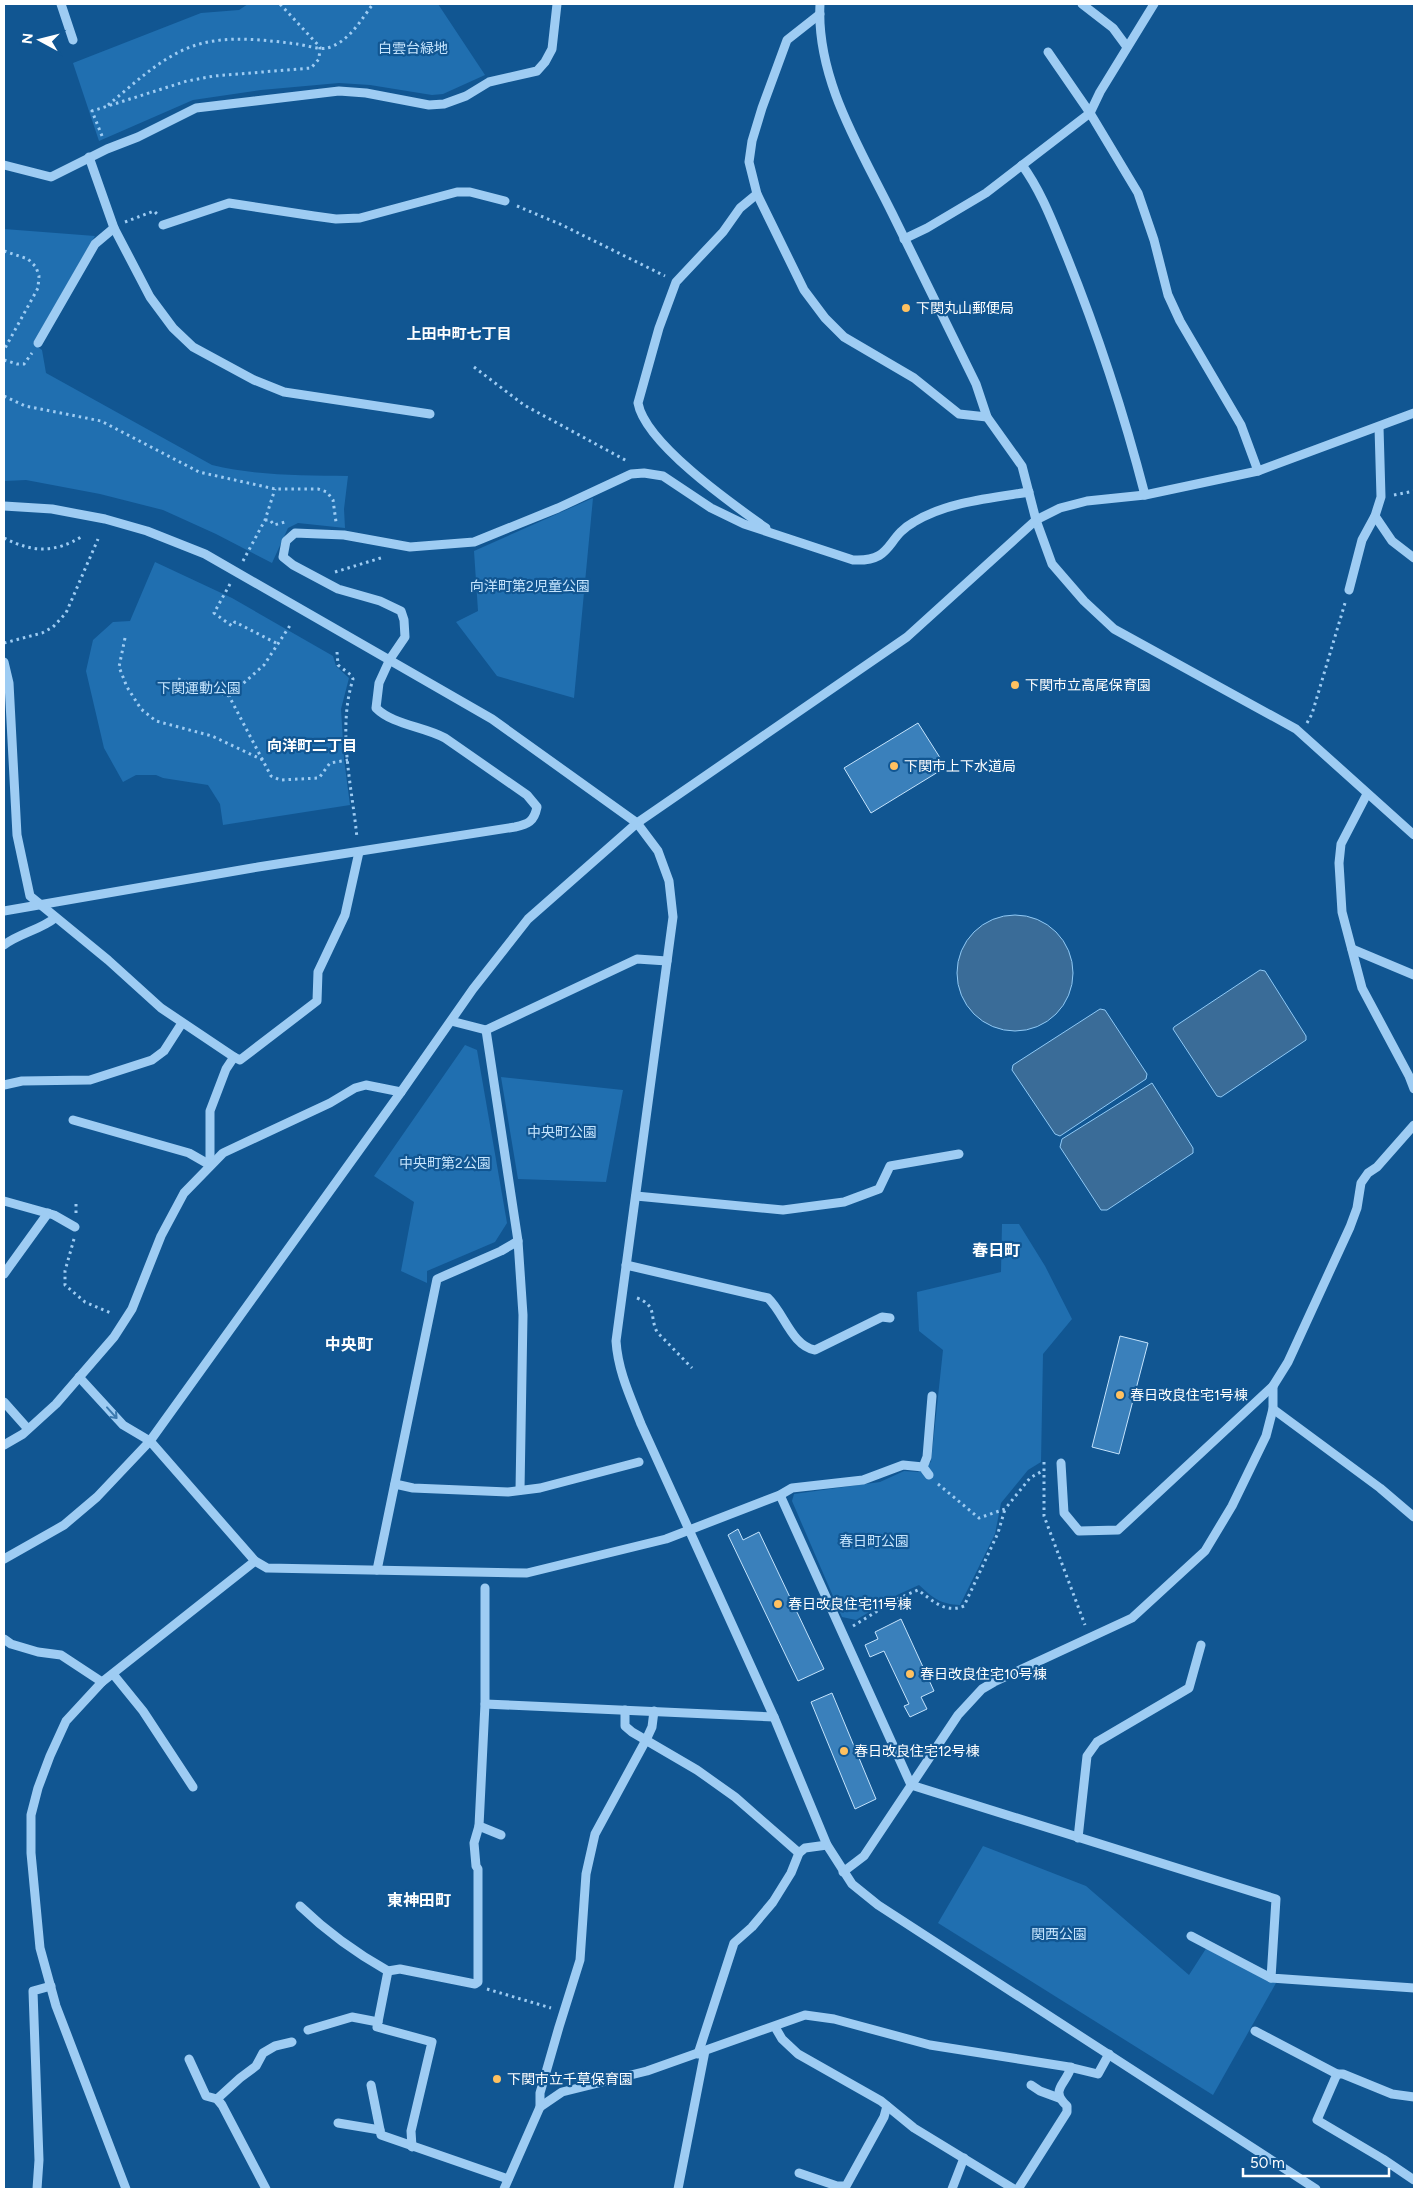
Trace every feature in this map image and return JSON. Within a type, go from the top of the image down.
[{"type":"street","points":[[61,4],[73,40]]},
{"type":"street","points":[[4,164],[51,177],[196,108],[339,91],[366,93],[429,105],[444,104],[466,96],[489,82],[537,71],[552,50],[557,4]]},
{"type":"street","points":[[820,4],[821,40],[828,77],[854,136],[976,384],[987,417],[1022,466],[1036,520],[1052,564],[1084,601],[1114,629],[1296,729],[1414,835]]},
{"type":"street","points":[[1082,4],[1113,28],[1127,47]]},
{"type":"street","points":[[904,239],[927,228],[986,193],[1090,112],[1100,92],[1154,4]]},
{"type":"street","points":[[820,14],[787,40],[762,108],[752,141],[749,162],[758,194],[804,290],[824,318],[844,337],[914,378],[959,414],[987,417]]},
{"type":"street","points":[[1048,52],[1090,112],[1138,193],[1172,304],[1241,425],[1258,470]]},
{"type":"street","points":[[90,158],[114,228],[150,297],[173,328],[193,347],[254,380],[284,392],[430,414]]},
{"type":"street","points":[[1022,165],[1048,212],[1094,326],[1136,460],[1144,495]]},
{"type":"street","points":[[163,226],[229,203],[336,219],[360,218],[457,192],[470,192],[505,201]]},
{"type":"street","points":[[758,194],[740,208],[723,232],[676,282],[659,328],[638,403],[639,411],[654,435],[712,489],[774,534]]},
{"type":"street","points":[[38,343],[95,244],[114,228]]},
{"type":"street","points":[[4,1559],[64,1525],[97,1498],[150,1441],[473,989],[528,919],[637,822],[907,637],[1036,520],[1060,508],[1087,501],[1144,495],[1258,470],[1414,413]]},
{"type":"street","points":[[1349,590],[1362,540],[1375,516],[1381,497],[1379,427]]},
{"type":"street","points":[[4,911],[249,868],[515,828],[530,823],[535,816],[537,808],[527,795],[446,738],[432,730],[384,717],[376,708],[379,683],[390,659],[405,637],[404,620],[401,611],[380,600],[338,589],[283,558],[286,541],[295,533],[344,535],[410,547],[474,542],[558,508],[631,474],[644,472],[663,476],[711,508],[744,524],[853,560],[868,561],[884,553],[902,530],[914,521],[932,514],[990,499],[1029,492]]},
{"type":"street","points":[[4,506],[52,509],[105,519],[147,531],[205,554],[492,719],[637,822],[658,851],[669,881],[673,917],[616,1341],[617,1359],[622,1379],[641,1424],[774,1717],[827,1844],[852,1884],[878,1905],[1316,2189]]},
{"type":"street","points":[[1375,516],[1392,541],[1414,558]]},
{"type":"street","points":[[4,662],[9,682],[7,704],[17,835],[30,896],[38,905],[108,960],[161,1008],[234,1057],[240,1060],[317,1001],[318,972],[345,915],[359,852]]},
{"type":"street","points":[[4,790],[14,791]]},
{"type":"street","points":[[1367,794],[1341,844],[1339,863],[1342,912],[1362,988],[1409,1076],[1414,1089]]},
{"type":"street","points":[[4,945],[19,934],[44,926],[56,918]]},
{"type":"street","points":[[1352,949],[1414,975]]},
{"type":"street","points":[[451,1021],[486,1030],[637,959],[667,962]]},
{"type":"street","points":[[4,1085],[22,1081],[90,1080],[152,1060],[164,1051],[182,1023]]},
{"type":"street","points":[[486,1030],[518,1241],[523,1315],[520,1490]]},
{"type":"street","points":[[210,1166],[210,1111],[226,1069],[234,1057]]},
{"type":"street","points":[[4,1445],[28,1429],[56,1404],[114,1337],[132,1309],[161,1236],[184,1193],[223,1153],[330,1103],[355,1088],[366,1085],[401,1092]]},
{"type":"street","points":[[73,1120],[189,1153],[210,1166]]},
{"type":"street","points":[[1061,1463],[1064,1513],[1079,1532],[1118,1530],[1273,1386],[1288,1362],[1350,1227],[1357,1208],[1361,1183],[1368,1173],[1377,1167],[1414,1125]]},
{"type":"street","points":[[636,1196],[783,1210],[844,1202],[879,1189],[890,1166],[959,1154]]},
{"type":"street","points":[[4,1211],[6,1202],[48,1213],[74,1227]]},
{"type":"street","points":[[4,1274],[48,1213]]},
{"type":"street","points":[[377,1570],[437,1279],[501,1251],[518,1241]]},
{"type":"street","points":[[626,1265],[768,1298],[800,1342],[808,1349],[815,1350],[882,1317],[890,1318]]},
{"type":"street","points":[[79,1377],[123,1425],[150,1441],[256,1562],[268,1568],[283,1569],[527,1573],[666,1540],[780,1495],[792,1488],[863,1480],[904,1465],[926,1471],[932,1396]]},
{"type":"street","points":[[843,1872],[864,1856],[958,1715],[982,1689],[1132,1618],[1205,1551],[1257,1458],[1266,1436],[1273,1409],[1273,1386]]},
{"type":"street","points":[[4,1402],[28,1429]]},
{"type":"street","points":[[1273,1409],[1380,1488],[1414,1517]]},
{"type":"street","points":[[395,1484],[422,1489],[508,1492],[540,1488],[639,1462]]},
{"type":"street","points":[[780,1495],[911,1785],[1276,1899],[1271,1978]]},
{"type":"street","points":[[126,2189],[56,2006],[40,1948],[31,1853],[31,1815],[47,1764],[66,1721],[102,1682],[256,1562]]},
{"type":"street","points":[[300,1906],[344,1944],[388,1971],[400,1969],[475,1984],[478,1982],[478,1869],[476,1866],[474,1843],[479,1826],[485,1704],[485,1588]]},
{"type":"street","points":[[4,1639],[11,1644],[68,1658],[102,1682]]},
{"type":"street","points":[[1078,1838],[1087,1756],[1097,1742],[1189,1688],[1202,1645]]},
{"type":"street","points":[[113,1674],[143,1711],[193,1787]]},
{"type":"street","points":[[485,1704],[774,1717]]},
{"type":"street","points":[[625,1710],[626,1726],[632,1732],[698,1770],[734,1796],[799,1853]]},
{"type":"street","points":[[504,2189],[540,2107],[540,2093],[580,1960],[586,1874],[594,1834],[646,1740],[652,1727],[654,1711]]},
{"type":"street","points":[[479,1826],[501,1835]]},
{"type":"street","points":[[678,2189],[702,2052],[734,1944],[752,1927],[773,1902],[791,1873],[799,1853],[805,1848],[827,1844]]},
{"type":"street","points":[[1191,1936],[1271,1978],[1414,1988]]},
{"type":"street","points":[[388,1971],[377,2027],[432,2042],[411,2131],[412,2146]]},
{"type":"street","points":[[37,2189],[39,2160],[34,1991],[50,1986]]},
{"type":"street","points":[[540,2107],[562,2092],[647,2071],[805,2015],[818,2015],[930,2045],[1071,2067],[1098,2074],[1108,2054]]},
{"type":"street","points":[[308,2030],[352,2017],[378,2022]]},
{"type":"street","points":[[775,2027],[782,2039],[798,2054],[887,2106],[914,2128],[1016,2189],[1067,2112],[1067,2106],[1059,2098],[1040,2091],[1031,2085]]},
{"type":"street","points":[[1255,2031],[1337,2074],[1343,2074],[1392,2094],[1414,2097]]},
{"type":"street","points":[[217,2099],[256,2066],[263,2053],[275,2046],[292,2042]]},
{"type":"street","points":[[188,2059],[206,2096],[217,2099],[266,2189]]},
{"type":"street","points":[[1059,2098],[1060,2088],[1071,2067]]},
{"type":"street","points":[[1337,2074],[1316,2120],[1383,2159],[1414,2180]]},
{"type":"street","points":[[372,2085],[382,2135],[508,2179]]},
{"type":"street","points":[[800,2173],[836,2186],[846,2186],[875,2133],[887,2106]]},
{"type":"street","points":[[338,2123],[380,2130]]},
{"type":"street","points":[[952,2189],[964,2158]]},
{"type":"path","points":[[107,149],[92,111],[205,78],[311,68],[319,59],[320,47],[280,4]]},
{"type":"path","points":[[106,107],[155,68],[177,53],[195,45],[216,40],[252,38],[326,48],[348,37],[373,4]]},
{"type":"path","points":[[505,201],[560,224],[676,282]]},
{"type":"path","points":[[114,228],[154,210],[163,226]]},
{"type":"path","points":[[4,251],[28,259],[36,266],[39,276],[38,288],[4,350]]},
{"type":"path","points":[[4,360],[16,364],[24,364],[31,355]]},
{"type":"path","points":[[474,367],[524,405],[616,453],[644,472]]},
{"type":"path","points":[[4,396],[24,406],[101,421],[199,472],[231,481],[275,489],[318,489],[327,492],[333,500],[336,522]]},
{"type":"path","points":[[265,520],[275,489]]},
{"type":"path","points":[[1381,497],[1414,492]]},
{"type":"path","points":[[4,538],[30,548],[44,550],[62,547],[83,536]]},
{"type":"path","points":[[4,643],[42,633],[53,627],[66,613],[98,539]]},
{"type":"path","points":[[315,577],[388,556]]},
{"type":"path","points":[[1301,735],[1312,714],[1349,590]]},
{"type":"path","points":[[214,614],[232,626],[235,622],[278,644]]},
{"type":"path","points":[[229,696],[264,665],[290,624]]},
{"type":"path","points":[[125,638],[119,667],[127,687],[141,709],[156,721],[212,736],[263,760]]},
{"type":"path","points":[[337,652],[338,664],[353,679],[346,707],[348,760],[359,852]]},
{"type":"path","points":[[178,679],[229,696],[271,776],[285,780],[319,778],[330,763],[348,760]]},
{"type":"path","points":[[76,1201],[74,1227],[65,1271],[66,1285],[85,1302],[125,1320]]},
{"type":"path","points":[[637,1298],[648,1302],[651,1306],[657,1332],[692,1368]]},
{"type":"path","points":[[1044,1462],[1044,1516],[1090,1637]]},
{"type":"path","points":[[841,1630],[857,1625],[898,1599],[918,1590],[944,1607],[958,1608],[964,1606],[995,1541],[1005,1509],[1030,1478],[1044,1470]]},
{"type":"path","points":[[926,1471],[962,1506],[979,1518],[1005,1509]]},
{"type":"path","points":[[475,1984],[554,2009],[563,2016]]},
{"type":"green space","name":"白雲台緑地","points":[[248,4],[438,4],[485,75],[443,94],[432,95],[370,85],[339,83],[261,90],[193,100],[99,141],[73,63],[201,13],[239,10]]},
{"type":"green space","points":[[4,229],[95,236],[33,343],[42,350],[46,373],[212,465],[263,473],[348,476],[344,509],[345,528],[298,523],[288,528],[272,563],[216,534],[163,510],[100,494],[26,480],[4,481]]},
{"type":"green space","name":"向洋町第2児童公園","points":[[593,498],[574,698],[497,676],[456,622],[478,611],[474,551]]},
{"type":"green space","name":"下関運動公園","points":[[155,562],[232,598],[333,656],[336,666],[349,678],[341,709],[344,759],[350,805],[223,825],[220,804],[208,785],[163,778],[156,775],[136,775],[123,782],[104,748],[86,671],[93,640],[113,622],[130,621]]},
{"type":"green space","name":"中央町第2公園","points":[[465,1045],[477,1050],[507,1223],[495,1242],[427,1271],[427,1283],[401,1271],[414,1202],[374,1176]]},
{"type":"green space","name":"中央町公園","points":[[501,1077],[623,1090],[606,1182],[518,1179]]},
{"type":"green space","name":"春日町公園","points":[[1002,1224],[1019,1224],[1045,1266],[1072,1319],[1043,1354],[1041,1462],[1028,1470],[1001,1503],[995,1534],[960,1605],[937,1600],[919,1585],[897,1595],[856,1620],[842,1617],[792,1501],[794,1494],[880,1482],[904,1471],[918,1472],[931,1462],[943,1350],[919,1331],[917,1292],[1001,1272]]},
{"type":"green space","name":"関西公園","points":[[983,1846],[1086,1886],[1189,1975],[1207,1947],[1276,1983],[1213,2095],[938,1923]]},
{"type":"shaded area","points":[[1015,915],[1037,919],[1047,924],[1056,932],[1064,941],[1069,951],[1073,973],[1069,995],[1064,1005],[1056,1014],[1047,1022],[1037,1027],[1015,1031],[993,1027],[983,1022],[974,1014],[966,1005],[961,995],[957,973],[961,951],[966,941],[974,932],[983,924],[993,919]]},
{"type":"shaded area","points":[[1260,970],[1265,971],[1306,1036],[1306,1040],[1221,1097],[1217,1096],[1173,1029]]},
{"type":"shaded area","points":[[1100,1009],[1105,1010],[1147,1074],[1146,1079],[1060,1136],[1055,1134],[1012,1070],[1013,1065]]},
{"type":"shaded area","points":[[1152,1083],[1193,1148],[1193,1153],[1107,1210],[1101,1210],[1060,1147],[1062,1139]]},
{"type":"building","name":"下関市上下水道局","points":[[918,723],[944,764],[935,769],[938,772],[871,813],[844,768]]},
{"type":"building","name":"春日改良住宅1号棟","points":[[1120,1336],[1148,1343],[1119,1454],[1092,1447]]},
{"type":"building","name":"春日改良住宅11号棟","points":[[738,1529],[743,1540],[759,1532],[824,1669],[798,1681],[728,1535]]},
{"type":"building","name":"春日改良住宅10号棟","points":[[901,1619],[934,1691],[921,1697],[927,1709],[910,1717],[904,1706],[909,1704],[884,1651],[870,1657],[865,1645],[878,1639],[875,1632]]},
{"type":"building","name":"春日改良住宅12号棟","points":[[832,1693],[876,1799],[855,1809],[811,1702]]},
{"type":"place","name":"下関丸山郵便局","points":[[906,308]]},
{"type":"place","name":"下関市立高尾保育園","points":[[1015,685]]},
{"type":"place","name":"下関市上下水道局","points":[[894,766]]},
{"type":"place","name":"春日改良住宅1号棟","points":[[1120,1395]]},
{"type":"place","name":"春日改良住宅11号棟","points":[[778,1604]]},
{"type":"place","name":"春日改良住宅10号棟","points":[[910,1674]]},
{"type":"place","name":"春日改良住宅12号棟","points":[[844,1751]]},
{"type":"place","name":"下関市立千草保育園","points":[[497,2079]]},
{"type":"district","name":"上田中町七丁目","points":[[459,334]]},
{"type":"district","name":"向洋町二丁目","points":[[312,746]]},
{"type":"district","name":"春日町","points":[[996,1250]]},
{"type":"district","name":"中央町","points":[[349,1344]]},
{"type":"district","name":"東神田町","points":[[419,1900]]}]
